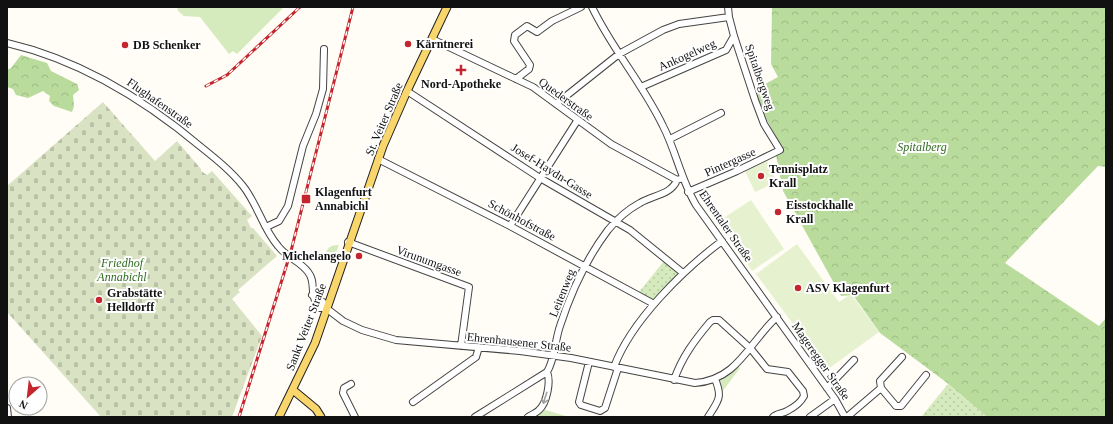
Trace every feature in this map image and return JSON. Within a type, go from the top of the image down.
[{"type":"main road","name":"St. Veiter Straße","points":[[348,242],[378,160],[407,91],[447,7]]},
{"type":"main road","name":"Sankt Veiter Straße","points":[[279,417],[315,343],[348,242]]},
{"type":"main road","points":[[293,390],[316,409],[321,417]]},
{"type":"street","points":[[516,79],[529,69],[530,65],[514,41],[515,35],[526,26],[537,32],[552,21],[581,7]]},
{"type":"street","name":"Ehrentaler Straße","points":[[592,7],[619,54],[641,87],[670,139],[680,179],[777,318]]},
{"type":"street","name":"Spitalbergweg","points":[[728,7],[734,36],[755,100],[764,124],[780,150]]},
{"type":"street","points":[[556,104],[619,54],[664,30],[679,24],[729,17]]},
{"type":"street","name":"Ankogelweg","points":[[641,87],[726,50],[734,36]]},
{"type":"street","name":"Quederstraße","points":[[432,39],[533,87],[577,121],[611,144],[680,179]]},
{"type":"street","name":"Flughafenstraße","points":[[7,43],[46,54],[105,80],[156,111],[188,136],[238,179],[252,198],[266,227],[278,247],[308,271],[312,280],[312,295],[323,302],[326,308]]},
{"type":"street","points":[[266,227],[279,221],[288,206],[303,146],[316,114],[323,89],[324,49]]},
{"type":"street","name":"Josef-Haydn-Gasse","points":[[407,91],[540,178],[633,233],[683,273]]},
{"type":"street","points":[[670,139],[721,113]]},
{"type":"street","points":[[510,226],[577,121]]},
{"type":"street","name":"Pintergasse","points":[[688,192],[737,171],[780,150]]},
{"type":"street","name":"Schönhofstraße","points":[[378,160],[510,226],[654,304]]},
{"type":"street","name":"Leitenweg","points":[[528,417],[540,410],[544,401],[549,379],[547,372],[553,356],[563,316],[577,281],[585,266],[615,222],[640,203],[669,191],[680,179]]},
{"type":"street","points":[[589,362],[579,402],[581,405],[600,411],[605,408],[616,367],[631,336],[654,304],[683,273],[722,241]]},
{"type":"street","name":"Virunumgasse","points":[[348,242],[469,288],[461,346]]},
{"type":"street","name":"Ehrenhausener Straße","points":[[326,308],[340,319],[357,328],[405,342],[479,347],[553,356],[695,383],[715,379]]},
{"type":"street","points":[[708,417],[720,398],[720,390],[715,379],[730,369],[751,349],[767,326],[777,318]]},
{"type":"street","name":"Mageregger Straße","points":[[777,318],[835,399],[846,417]]},
{"type":"street","points":[[674,380],[685,354],[713,320],[722,322],[751,349],[767,369],[786,370],[804,394],[801,401],[787,411],[778,413],[772,417]]},
{"type":"street","points":[[413,402],[476,357],[479,347]]},
{"type":"street","points":[[902,356],[880,381],[880,388],[896,406],[901,406],[926,375]]},
{"type":"street","points":[[827,388],[854,360]]},
{"type":"street","points":[[476,417],[547,372]]},
{"type":"street","points":[[351,384],[344,388],[343,393],[355,417]]},
{"type":"street","points":[[846,417],[880,388]]},
{"type":"street","points":[[810,417],[835,399]]},
{"type":"street","points":[[7,408],[8,417]]},
{"type":"green space","points":[[177,7],[284,7],[237,54],[233,51],[229,54],[200,17],[184,16],[178,11]]},
{"type":"green space","name":"Spitalberg","points":[[772,7],[1106,7],[1106,167],[1098,166],[1005,263],[1099,326],[1106,318],[1106,417],[987,417],[946,382],[880,333],[853,295],[841,296],[783,191],[776,155],[783,151],[754,90],[778,77],[771,64]]},
{"type":"green space","points":[[21,55],[47,63],[51,71],[77,84],[79,90],[73,95],[74,106],[72,112],[54,106],[49,101],[50,96],[43,91],[28,98],[16,95],[13,89],[7,87],[7,70],[11,68]]},
{"type":"green space","name":"Friedhof Annabichl","points":[[103,102],[155,161],[177,141],[201,169],[201,171],[207,175],[212,171],[252,216],[247,220],[251,228],[253,228],[277,256],[238,290],[240,292],[232,299],[262,336],[232,417],[101,417],[7,312],[7,186]]},
{"type":"green space","name":"Tennisplatz Krall","points":[[767,161],[777,182],[755,192],[745,171]]},
{"type":"green space","points":[[751,200],[784,249],[752,271],[719,221]]},
{"type":"green space","points":[[797,244],[839,302],[851,294],[879,332],[824,372],[796,334],[799,332],[756,274]]},
{"type":"green space","points":[[339,245],[335,256],[331,255],[330,260],[326,259],[328,248]]},
{"type":"green space","points":[[664,261],[678,273],[653,300],[639,292]]},
{"type":"green space","points":[[738,366],[740,368],[722,392],[720,380]]},
{"type":"green space","points":[[948,384],[987,417],[921,417]]},
{"type":"green space","points":[[542,409],[569,417],[534,417]]},
{"type":"railway","points":[[206,86],[227,75],[300,7]]},
{"type":"railway","points":[[239,417],[291,251],[353,7]]},
{"type":"place","name":"Kärntnerei","points":[[408,44]]},
{"type":"place","name":"DB Schenker","points":[[125,45]]},
{"type":"place","name":"Nord-Apotheke","points":[[461,70]]},
{"type":"place","name":"Tennisplatz Krall","points":[[761,176]]},
{"type":"place","name":"Klagenfurt Annabichl","points":[[306,199]]},
{"type":"place","name":"Eisstockhalle Krall","points":[[778,212]]},
{"type":"place","name":"Michelangelo","points":[[359,256]]},
{"type":"place","name":"ASV Klagenfurt","points":[[798,288]]},
{"type":"place","name":"Grabstätte Helldorff","points":[[99,300]]}]
